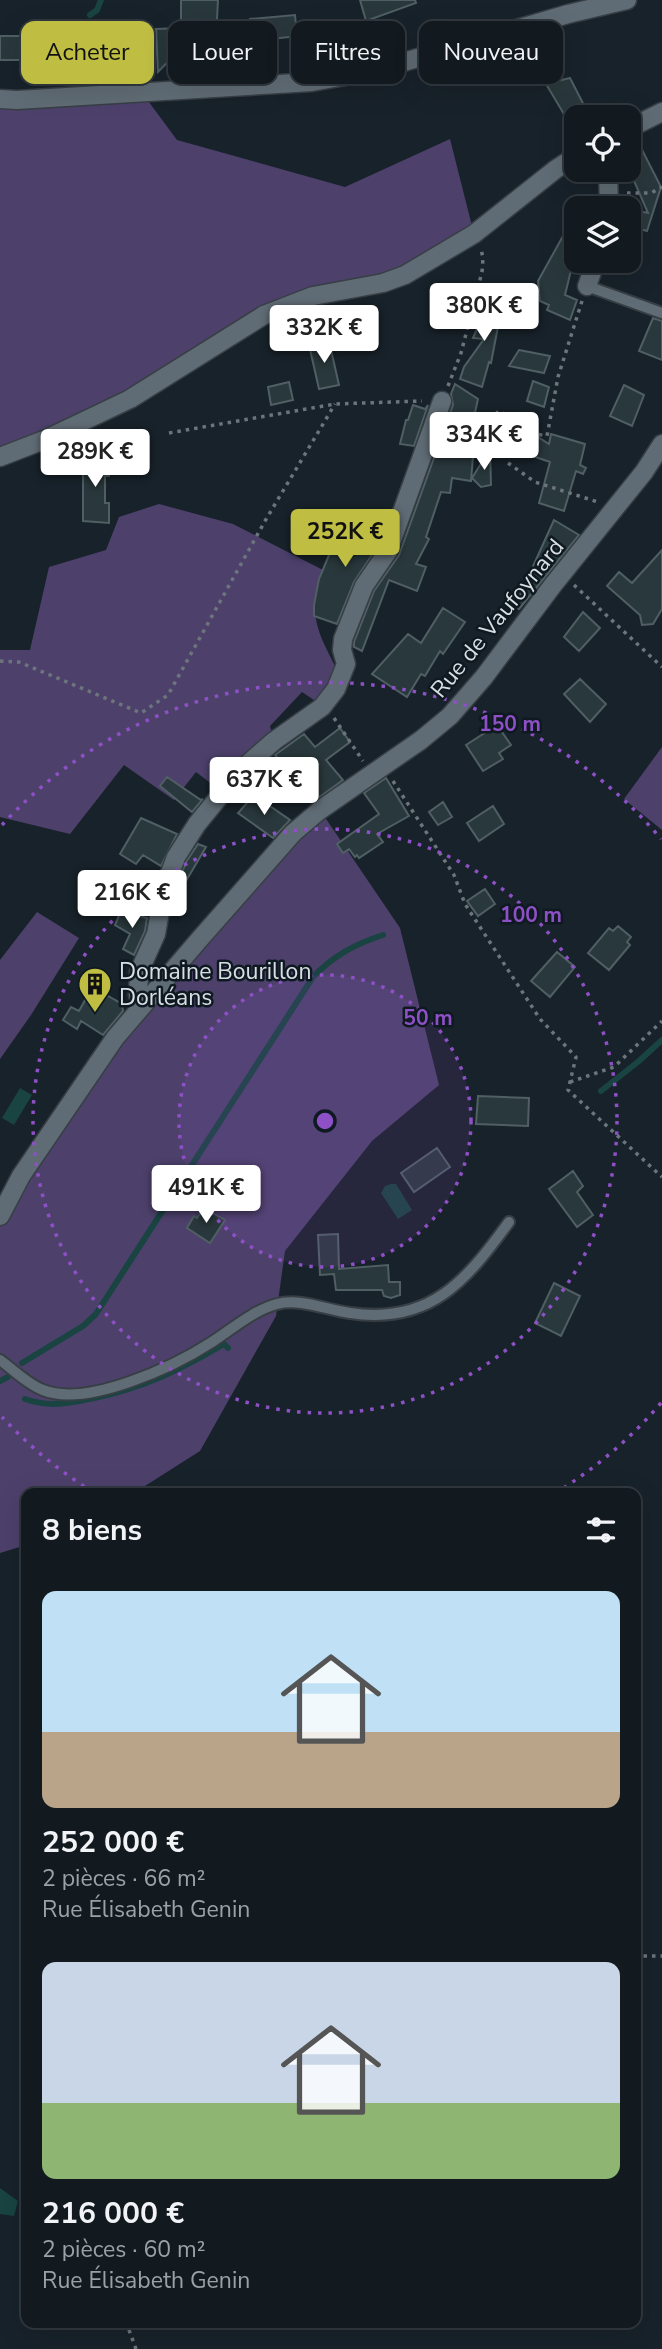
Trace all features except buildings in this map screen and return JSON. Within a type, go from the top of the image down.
[{"type":"street","points":[[0,99],[104,95],[343,78],[568,13],[626,0]]},
{"type":"street","points":[[641,122],[662,112]]},
{"type":"street","points":[[0,457],[44,440],[130,399],[264,315],[313,296],[383,283],[405,275],[474,234],[564,164]]},
{"type":"street","points":[[587,286],[592,273]]},
{"type":"street","points":[[141,1007],[138,994],[139,972],[156,934],[169,874],[186,839],[241,770],[330,698],[346,664],[342,650],[343,639],[364,586],[388,551],[442,401]]},
{"type":"street","name":"Rue de Vaufoynard","points":[[0,1216],[21,1176],[115,1038],[141,1007],[293,833],[320,810],[450,716],[484,677],[562,574],[645,472],[662,444]]},
{"type":"lane","points":[[587,286],[662,313]]},
{"type":"lane","points":[[0,1360],[28,1383],[44,1391],[58,1395],[78,1394],[110,1388],[159,1371],[277,1304],[297,1304],[350,1314],[411,1312],[454,1288],[509,1222]]},
{"type":"path","points":[[633,196],[651,193],[662,187]]},
{"type":"path","points":[[169,433],[335,404],[442,401],[461,353],[482,272],[483,258],[474,234]]},
{"type":"path","points":[[449,426],[480,428],[499,411],[536,434],[547,436],[558,377],[587,286]]},
{"type":"path","points":[[0,662],[19,662],[141,713],[168,695],[335,404]]},
{"type":"path","points":[[508,463],[535,482],[614,511]]},
{"type":"path","points":[[562,574],[662,667]]},
{"type":"path","points":[[322,707],[377,770],[454,875],[465,904],[540,1019],[576,1057],[568,1090],[662,1177]]},
{"type":"path","points":[[570,1082],[614,1067],[662,1021]]},
{"type":"path","points":[[641,1955],[662,1956]]},
{"type":"path","points":[[128,2328],[136,2349]]},
{"type":"shaded area","points":[[137,86],[177,140],[345,187],[450,139],[474,234],[383,283],[313,296],[186,365],[0,457],[0,92]]},
{"type":"shaded area","points":[[159,504],[233,524],[323,570],[316,599],[316,622],[337,670],[317,702],[302,692],[270,726],[274,741],[222,792],[196,772],[174,800],[124,765],[70,834],[0,817],[0,650],[30,650],[49,567],[106,550],[119,517]]},
{"type":"shaded area","points":[[662,747],[662,830],[624,799]]},
{"type":"shaded area","points":[[320,810],[400,928],[439,1085],[372,1141],[285,1251],[276,1316],[200,1451],[142,1488],[21,1488],[21,1547],[0,1553],[0,1216],[115,1038]]},
{"type":"shaded area","points":[[37,912],[79,938],[0,1059],[0,960]]},
{"type":"shaded area","points":[[20,1088],[32,1095],[14,1125],[2,1118]]},
{"type":"shaded area","points":[[396,1184],[412,1210],[398,1219],[381,1193],[385,1186]]},
{"type":"shaded area","points":[[0,2188],[18,2201],[14,2216],[0,2214]]},
{"type":"waterway","points":[[90,15],[97,10],[101,0]]},
{"type":"waterway","points":[[22,1363],[83,1326],[96,1314],[313,977],[345,952],[383,935]]},
{"type":"waterway","points":[[601,1091],[662,1040]]},
{"type":"waterway","points":[[25,1399],[60,1404],[112,1394],[162,1377],[224,1344],[228,1348]]},
{"type":"waterway","points":[[0,1381],[8,1377]]},
{"type":"place","name":"Domaine Bourillon Dorléans","points":[[95,1014]]}]
